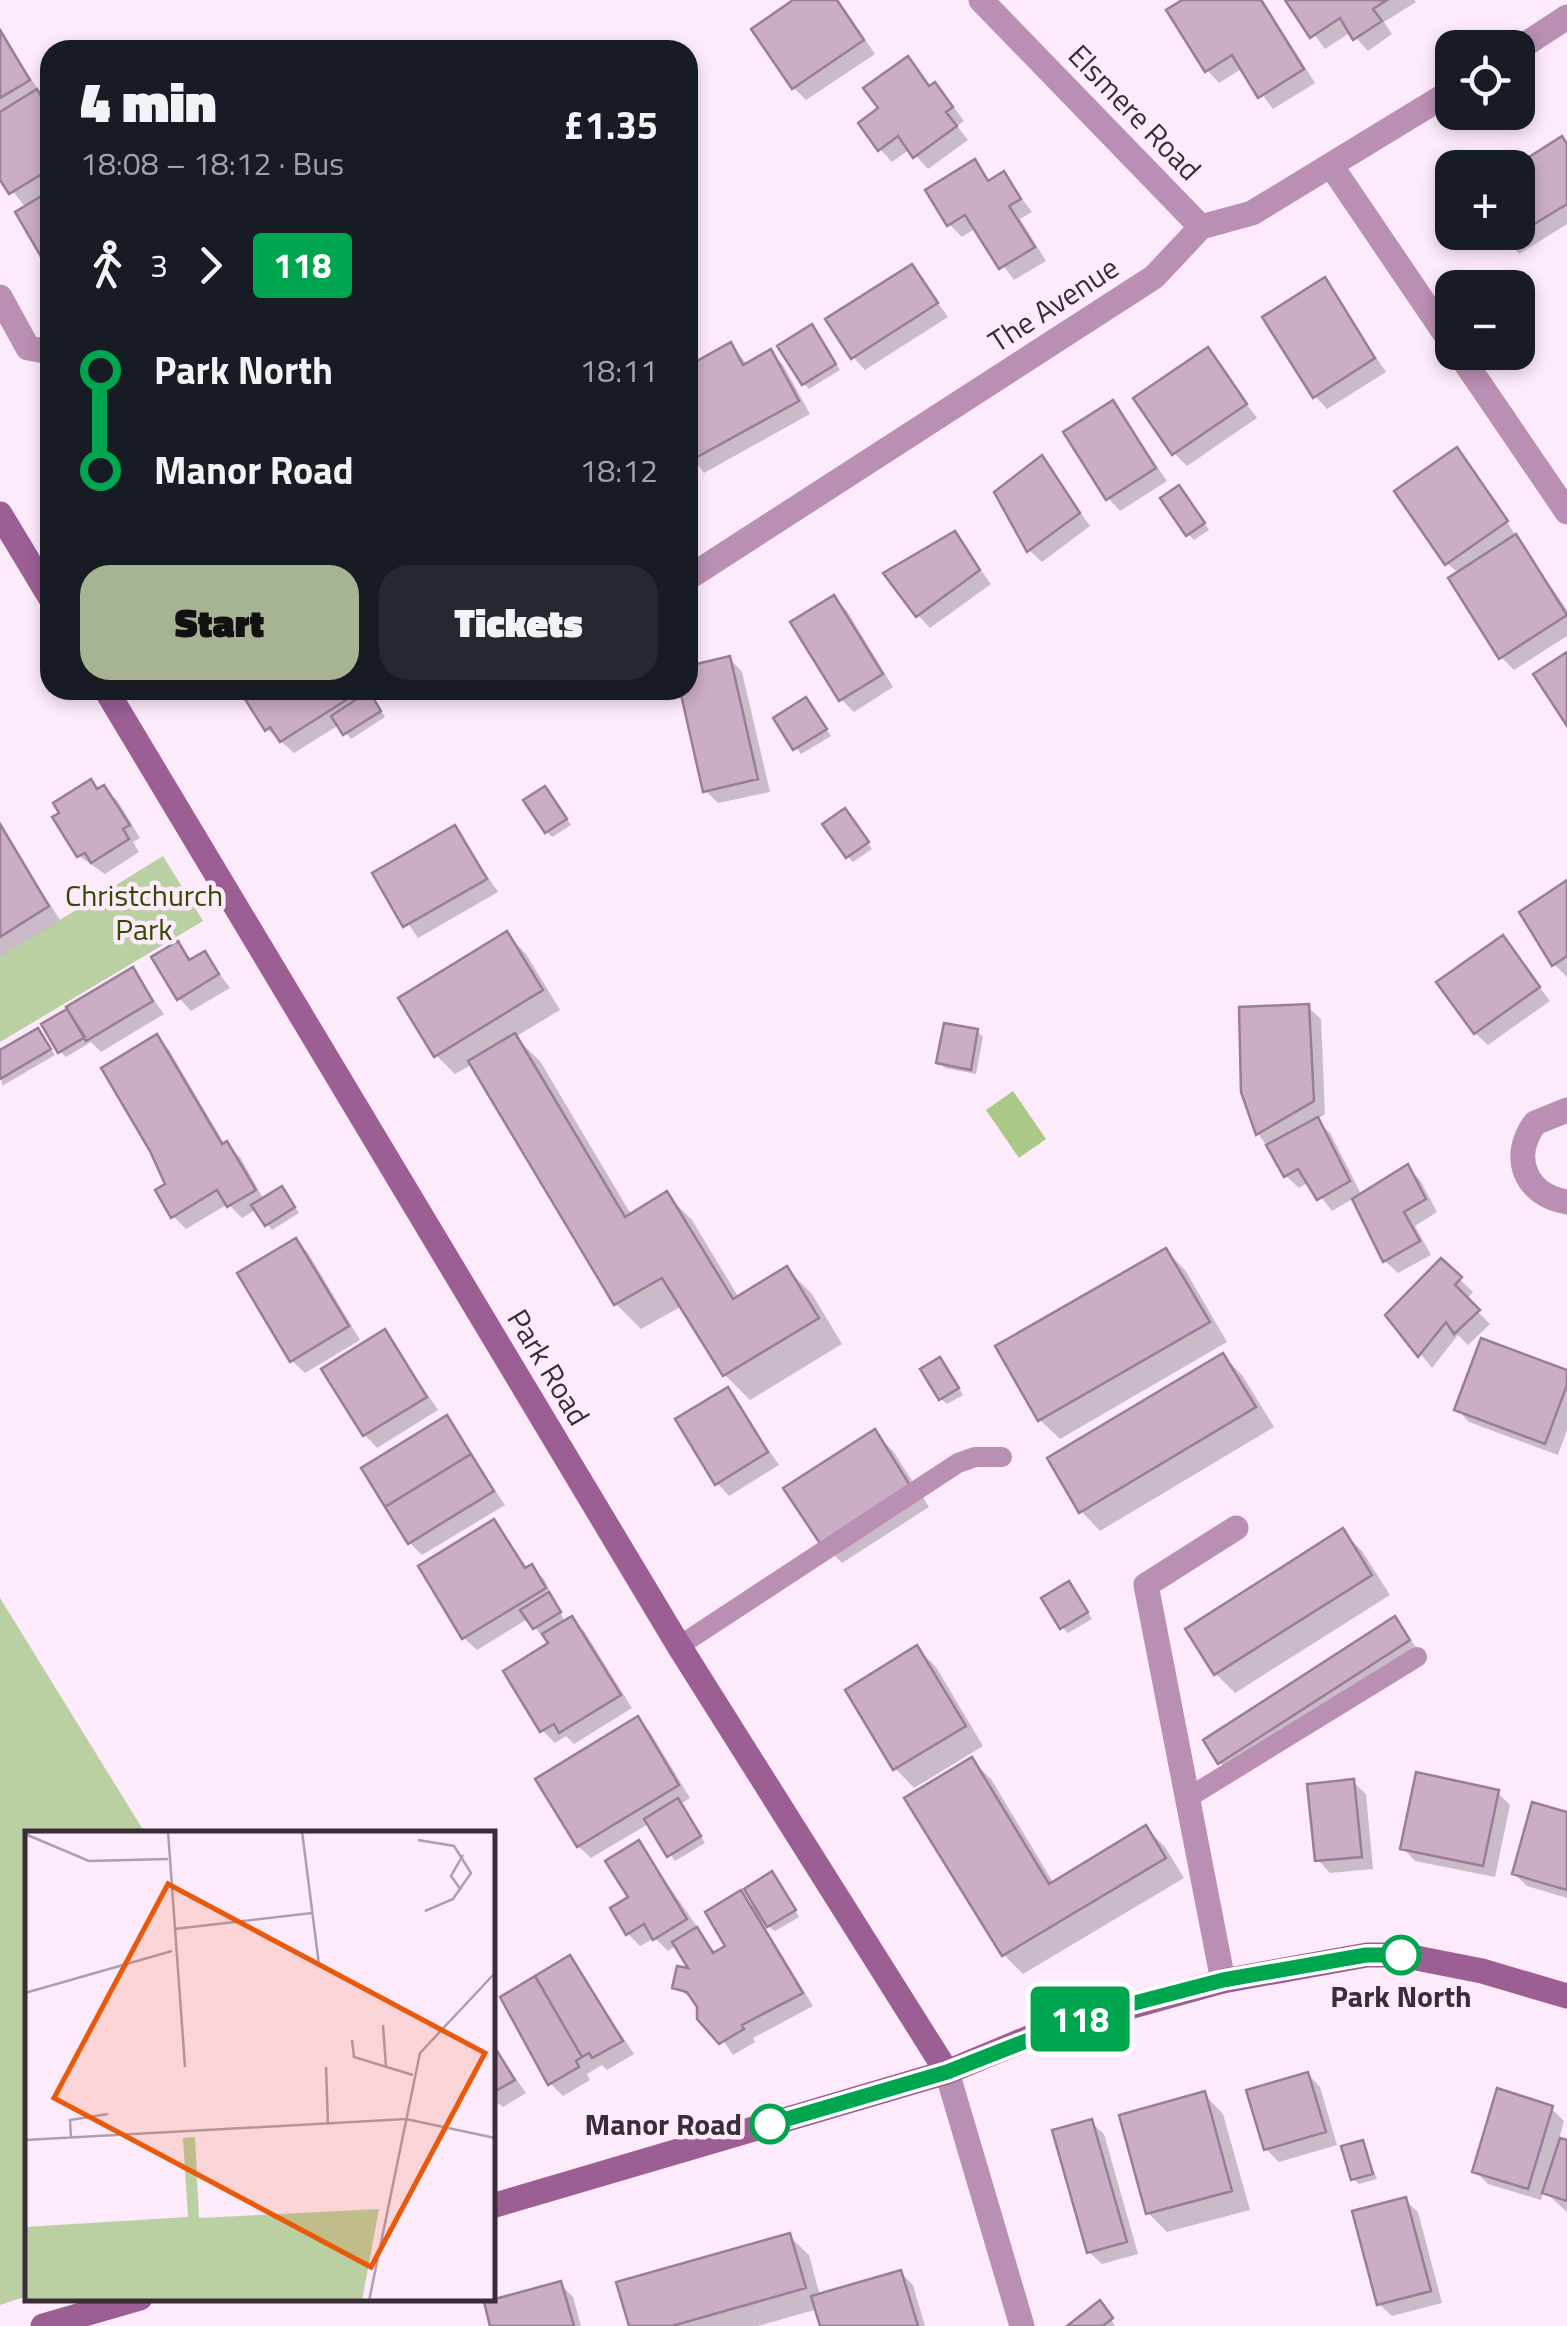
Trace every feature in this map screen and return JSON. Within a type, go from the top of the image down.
[{"type":"street","name":"Elsmere Road","points":[[981,0],[1201,227]]},
{"type":"street","points":[[1535,38],[1567,18]]},
{"type":"street","points":[[1201,227],[1252,213],[1332,168],[1435,101]]},
{"type":"street","points":[[1332,168],[1435,319]]},
{"type":"street","name":"The Avenue","points":[[698,572],[1154,277],[1201,227]]},
{"type":"street","points":[[0,297],[28,348],[40,350]]},
{"type":"street","points":[[1470,370],[1567,512]]},
{"type":"street","points":[[0,514],[40,580]]},
{"type":"street","name":"Park Road","points":[[112,700],[678,1646],[947,2072]]},
{"type":"street","points":[[1566,1109],[1535,1123],[1526,1136],[1522,1166],[1538,1192],[1567,1202]]},
{"type":"street","points":[[1223,1980],[1146,1585],[1236,1528]]},
{"type":"street","points":[[495,2205],[947,2072],[1050,2029],[1223,1980],[1366,1955],[1401,1955],[1567,1996]]},
{"type":"street","points":[[947,2072],[1022,2326]]},
{"type":"street","points":[[42,2326],[130,2301]]},
{"type":"lane","points":[[678,1646],[958,1463],[975,1456],[1002,1457]]},
{"type":"lane","points":[[1186,1799],[1416,1656]]},
{"type":"green space","name":"Christchurch Park","points":[[163,856],[203,921],[0,1042],[0,957]]},
{"type":"green space","points":[[0,1598],[144,1831],[25,1831],[25,2297],[0,2305]]},
{"type":"shaded area","points":[[1013,1091],[1046,1139],[1019,1158],[986,1110]]},
{"type":"building","points":[[793,0],[837,0],[864,40],[792,89],[751,29]]},
{"type":"building","points":[[1182,0],[1261,0],[1304,69],[1258,98],[1232,55],[1205,72],[1166,10]]},
{"type":"building","points":[[1285,0],[1387,0],[1373,9],[1382,21],[1353,40],[1340,18],[1310,38]]},
{"type":"building","points":[[0,30],[30,80],[0,98]]},
{"type":"building","points":[[908,56],[929,86],[935,82],[953,107],[946,112],[957,126],[913,158],[898,136],[878,151],[858,123],[878,108],[863,88]]},
{"type":"building","points":[[37,89],[40,94],[40,175],[9,194],[0,180],[0,112]]},
{"type":"building","points":[[1562,136],[1567,144],[1567,204],[1535,224],[1535,153]]},
{"type":"building","points":[[975,159],[988,181],[1004,171],[1021,199],[1009,206],[1035,247],[999,269],[965,215],[947,226],[925,190]]},
{"type":"building","points":[[40,197],[40,255],[15,212]]},
{"type":"building","points":[[912,264],[938,303],[851,359],[825,319]]},
{"type":"building","points":[[1325,277],[1375,358],[1313,398],[1262,317]]},
{"type":"building","points":[[812,324],[836,364],[802,385],[777,346]]},
{"type":"building","points":[[731,342],[743,365],[771,349],[799,401],[698,457],[698,360]]},
{"type":"building","points":[[1208,347],[1247,404],[1172,455],[1133,398]]},
{"type":"building","points":[[1113,400],[1156,468],[1106,500],[1063,432]]},
{"type":"building","points":[[1457,447],[1508,521],[1445,565],[1394,491]]},
{"type":"building","points":[[1042,455],[1080,513],[1027,552],[994,492]]},
{"type":"building","points":[[1179,485],[1205,523],[1186,536],[1160,498]]},
{"type":"building","points":[[955,531],[980,570],[916,617],[883,573]]},
{"type":"building","points":[[1516,534],[1567,615],[1499,659],[1448,578]]},
{"type":"building","points":[[834,595],[883,674],[839,701],[790,622]]},
{"type":"building","points":[[1567,652],[1567,726],[1533,674]]},
{"type":"building","points":[[730,656],[758,779],[703,792],[682,700],[698,700],[698,664]]},
{"type":"building","points":[[806,697],[827,729],[793,750],[773,718]]},
{"type":"building","points":[[246,700],[346,700],[280,742],[270,727],[265,731]]},
{"type":"building","points":[[355,700],[374,700],[381,711],[343,735],[331,716]]},
{"type":"building","points":[[91,779],[97,789],[104,785],[130,825],[123,829],[129,839],[91,863],[85,853],[77,857],[52,817],[59,813],[53,803]]},
{"type":"building","points":[[545,786],[567,819],[545,833],[523,800]]},
{"type":"building","points":[[845,808],[869,842],[846,858],[822,824]]},
{"type":"building","points":[[0,824],[49,906],[0,937]]},
{"type":"building","points":[[455,825],[487,879],[403,927],[372,873]]},
{"type":"building","points":[[1567,880],[1567,956],[1552,966],[1519,912]]},
{"type":"building","points":[[507,931],[543,990],[434,1057],[398,998]]},
{"type":"building","points":[[1503,935],[1540,987],[1474,1034],[1436,982]]},
{"type":"building","points":[[178,941],[189,960],[205,951],[219,974],[177,1000],[151,957]]},
{"type":"building","points":[[133,967],[153,1001],[86,1041],[66,1007]]},
{"type":"building","points":[[1309,1004],[1314,1101],[1256,1135],[1241,1092],[1239,1007]]},
{"type":"building","points":[[67,1009],[85,1037],[58,1053],[41,1024]]},
{"type":"building","points":[[944,1023],[978,1029],[971,1070],[936,1063]]},
{"type":"building","points":[[38,1028],[51,1049],[0,1079],[0,1050]]},
{"type":"building","points":[[515,1033],[625,1217],[667,1191],[733,1299],[787,1266],[819,1318],[723,1376],[662,1278],[614,1305],[468,1061]]},
{"type":"building","points":[[157,1034],[222,1144],[227,1141],[256,1190],[227,1207],[217,1190],[171,1218],[155,1190],[165,1184],[150,1151],[101,1068]]},
{"type":"building","points":[[1318,1117],[1350,1181],[1317,1200],[1298,1169],[1284,1177],[1266,1145]]},
{"type":"building","points":[[1408,1164],[1426,1199],[1404,1212],[1420,1241],[1383,1262],[1352,1199]]},
{"type":"building","points":[[282,1186],[295,1207],[265,1226],[251,1205]]},
{"type":"building","points":[[296,1238],[349,1326],[290,1362],[237,1273]]},
{"type":"building","points":[[1166,1248],[1210,1322],[1038,1421],[995,1346]]},
{"type":"building","points":[[1441,1258],[1462,1277],[1455,1285],[1480,1310],[1454,1334],[1446,1322],[1418,1357],[1385,1315]]},
{"type":"building","points":[[385,1329],[427,1397],[363,1436],[321,1369]]},
{"type":"building","points":[[1481,1338],[1567,1370],[1567,1385],[1545,1444],[1454,1410]]},
{"type":"building","points":[[1223,1353],[1256,1407],[1079,1513],[1047,1458]]},
{"type":"building","points":[[940,1357],[959,1388],[939,1400],[920,1369]]},
{"type":"building","points":[[728,1387],[768,1452],[715,1485],[675,1419]]},
{"type":"building","points":[[447,1415],[471,1454],[385,1507],[361,1468]]},
{"type":"building","points":[[875,1429],[911,1487],[821,1545],[783,1488]]},
{"type":"building","points":[[471,1454],[494,1491],[408,1544],[385,1507]]},
{"type":"building","points":[[494,1519],[525,1568],[532,1564],[546,1588],[462,1639],[418,1566]]},
{"type":"building","points":[[1343,1528],[1372,1575],[1214,1675],[1185,1629]]},
{"type":"building","points":[[1069,1581],[1088,1612],[1060,1629],[1041,1598]]},
{"type":"building","points":[[549,1592],[561,1612],[533,1629],[520,1610]]},
{"type":"building","points":[[572,1616],[621,1695],[559,1733],[554,1724],[540,1732],[503,1671],[548,1643],[542,1634]]},
{"type":"building","points":[[1395,1616],[1410,1640],[1218,1764],[1203,1740]]},
{"type":"building","points":[[917,1645],[966,1726],[893,1770],[845,1690]]},
{"type":"building","points":[[638,1716],[679,1785],[577,1847],[535,1779]]},
{"type":"building","points":[[972,1757],[1049,1884],[1146,1825],[1166,1858],[1002,1956],[904,1798]]},
{"type":"building","points":[[1416,1772],[1499,1790],[1483,1866],[1400,1849]]},
{"type":"building","points":[[1354,1779],[1362,1857],[1315,1861],[1307,1784]]},
{"type":"building","points":[[678,1798],[701,1836],[667,1857],[644,1819]]},
{"type":"building","points":[[1532,1802],[1567,1812],[1567,1890],[1512,1874]]},
{"type":"building","points":[[639,1840],[687,1919],[653,1940],[644,1924],[626,1935],[610,1908],[628,1897],[605,1861]]},
{"type":"building","points":[[772,1871],[796,1910],[767,1927],[744,1889]]},
{"type":"building","points":[[741,1890],[803,1993],[742,2025],[744,2029],[719,2044],[697,2019],[697,2007],[687,1992],[672,1988],[677,1966],[688,1968],[672,1942],[697,1927],[713,1953],[725,1946],[705,1912]]},
{"type":"building","points":[[570,1955],[623,2041],[592,2058],[589,2053],[582,2057],[535,1976]]},
{"type":"building","points":[[535,1976],[582,2057],[576,2061],[579,2067],[548,2085],[500,1997]]},
{"type":"building","points":[[495,2048],[515,2080],[495,2091]]},
{"type":"building","points":[[1308,2072],[1326,2132],[1264,2150],[1246,2090]]},
{"type":"building","points":[[1497,2088],[1553,2106],[1528,2189],[1472,2172]]},
{"type":"building","points":[[1205,2091],[1232,2191],[1146,2214],[1119,2115]]},
{"type":"building","points":[[1092,2119],[1127,2242],[1087,2253],[1052,2130]]},
{"type":"building","points":[[1560,2138],[1567,2140],[1567,2201],[1542,2193]]},
{"type":"building","points":[[1363,2140],[1373,2174],[1351,2180],[1341,2146]]},
{"type":"building","points":[[1406,2197],[1431,2291],[1377,2305],[1352,2211]]},
{"type":"building","points":[[790,2233],[806,2288],[672,2326],[629,2326],[616,2282]]},
{"type":"building","points":[[901,2270],[918,2326],[820,2326],[811,2296]]},
{"type":"building","points":[[561,2281],[574,2326],[490,2326],[484,2302]]},
{"type":"building","points":[[1100,2300],[1113,2318],[1103,2326],[1067,2326]]},
{"type":"bus line","name":"118","points":[[770,2124],[947,2072],[1100,2012],[1223,1980],[1366,1955],[1401,1955]]},
{"type":"place","name":"Park North","points":[[1401,1955]]},
{"type":"place","name":"Manor Road","points":[[770,2124]]}]
